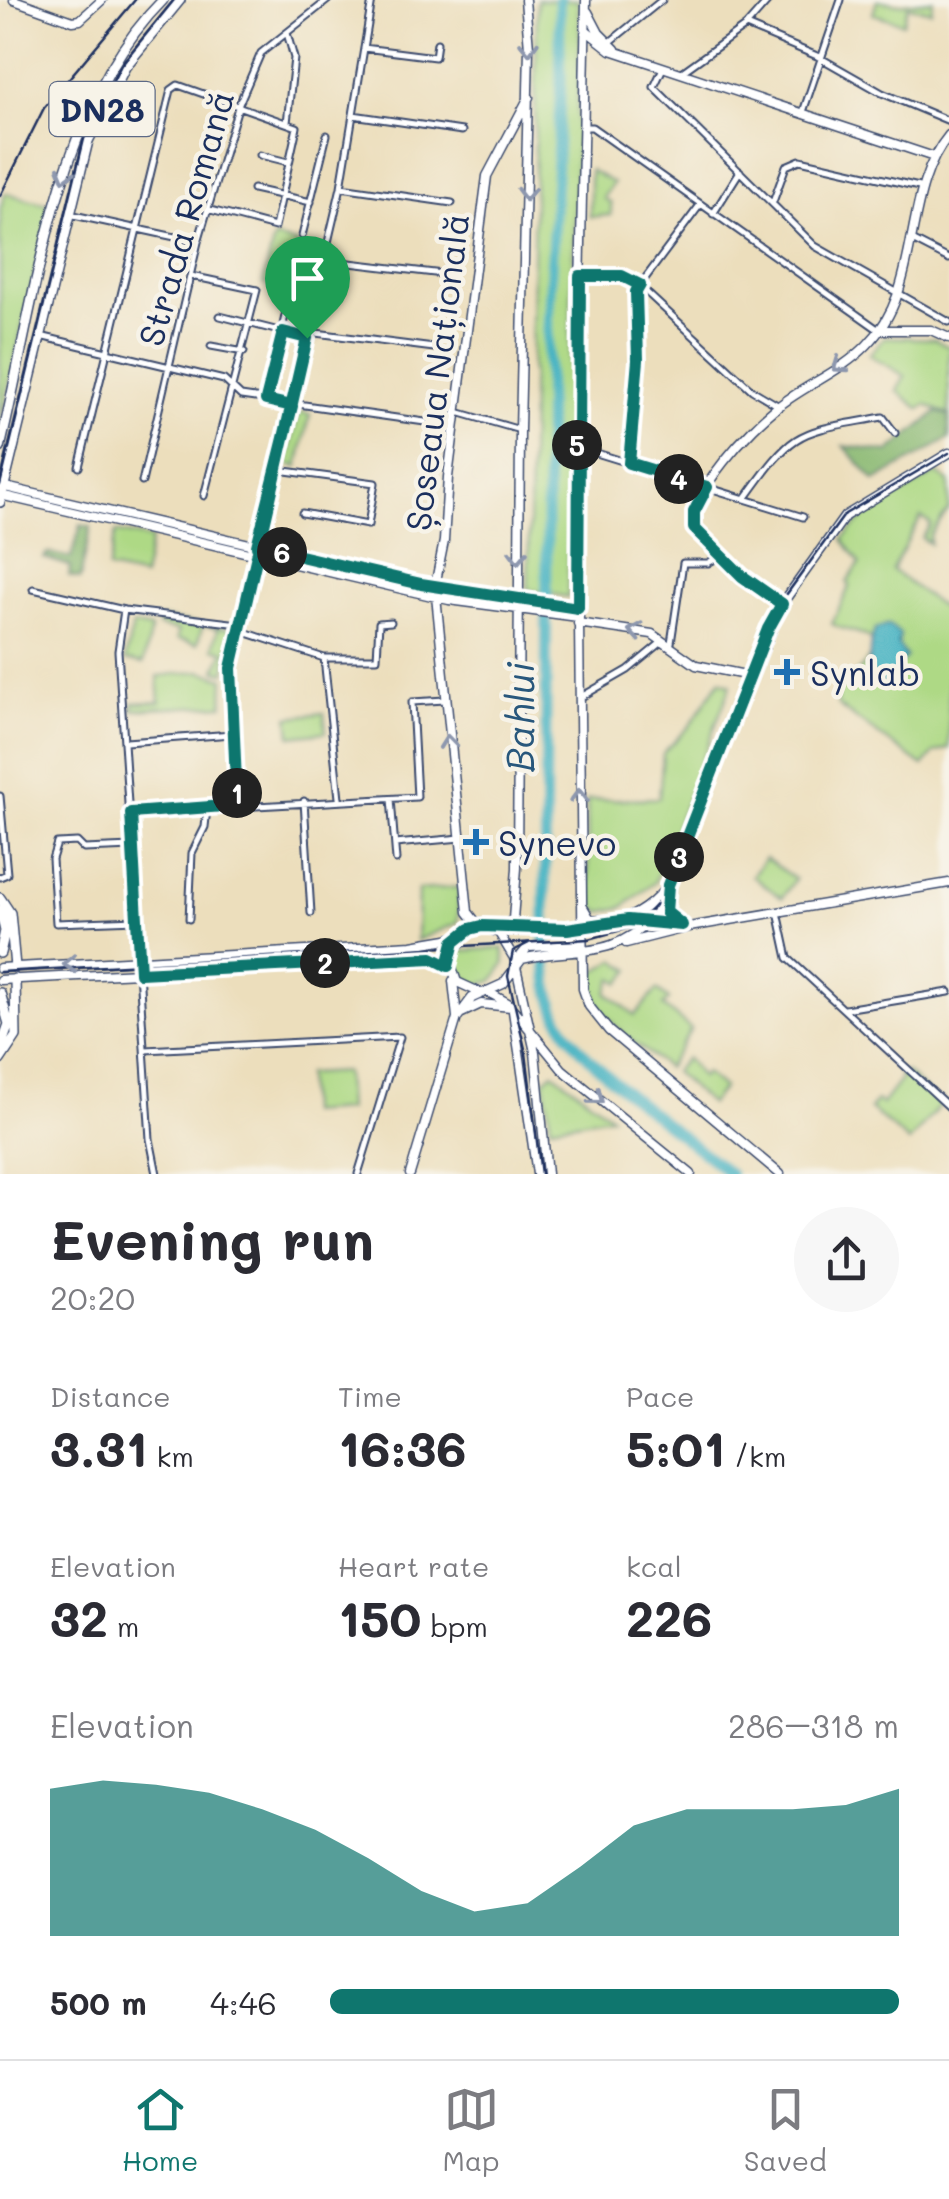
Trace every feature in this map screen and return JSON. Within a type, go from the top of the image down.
[{"type":"main road","points":[[14,0],[73,21],[80,20],[102,0]]},
{"type":"main road","name":"DN28","points":[[0,448],[76,140],[115,60],[163,0]]},
{"type":"main road","name":"DN28","points":[[1,493],[88,141],[110,93],[137,49],[180,0]]},
{"type":"main road","name":"Șoseaua Națională","points":[[495,928],[474,921],[468,912],[435,591],[487,176],[528,97],[524,0]]},
{"type":"main road","points":[[586,3],[613,48]]},
{"type":"main road","points":[[586,3],[580,276],[582,448],[578,462],[576,614],[581,950],[586,998],[601,1023],[780,1174]]},
{"type":"main road","points":[[587,31],[613,48],[931,156]]},
{"type":"main road","points":[[587,70],[596,52],[613,48]]},
{"type":"main road","points":[[495,928],[514,919],[516,889],[528,97]]},
{"type":"main road","points":[[782,604],[720,556],[694,528],[694,512],[707,487],[743,440],[778,406],[844,364],[880,330],[914,241],[919,187],[931,156],[949,135]]},
{"type":"main road","points":[[880,330],[931,330],[945,336]]},
{"type":"main road","points":[[622,944],[649,922],[664,902],[750,676],[782,604],[845,516],[949,453]]},
{"type":"main road","points":[[1,493],[518,610],[529,606],[576,614],[670,639],[696,665],[750,676]]},
{"type":"main road","points":[[435,591],[518,600],[568,617],[576,614]]},
{"type":"main road","points":[[410,1174],[458,1016],[472,998],[503,984],[527,952],[622,944],[685,926],[949,883]]},
{"type":"main road","points":[[458,1016],[448,966],[450,950],[470,929],[567,929],[624,921],[651,906],[668,885]]},
{"type":"main road","points":[[580,896],[590,919],[685,926]]},
{"type":"main road","points":[[0,898],[15,967]]},
{"type":"main road","points":[[664,902],[669,916],[685,926]]},
{"type":"main road","points":[[0,953],[4,912]]},
{"type":"main road","points":[[495,928],[507,943],[515,964],[530,1028],[547,1174]]},
{"type":"main road","points":[[0,968],[412,945],[459,937]]},
{"type":"main road","points":[[0,980],[432,958],[448,966]]},
{"type":"main road","points":[[452,977],[468,990],[487,992],[511,1007],[562,1069],[692,1174]]},
{"type":"main road","points":[[0,1060],[12,1036],[16,979]]},
{"type":"main road","points":[[0,993],[12,1036]]},
{"type":"main road","points":[[458,1016],[480,1004],[511,1007]]},
{"type":"main road","points":[[511,1007],[537,1174]]},
{"type":"main road","points":[[0,1049],[12,1036]]},
{"type":"main road","points":[[538,1076],[550,1067],[562,1069]]},
{"type":"street","name":"Strada Romană","points":[[142,482],[198,242],[239,104],[261,54],[328,0]]},
{"type":"street","points":[[237,805],[230,675],[340,187],[372,0]]},
{"type":"street","points":[[613,48],[662,0]]},
{"type":"street","points":[[682,72],[746,26],[769,0]]},
{"type":"street","points":[[803,112],[841,0]]},
{"type":"street","points":[[746,26],[822,58],[882,93],[949,122]]},
{"type":"street","points":[[287,33],[294,58],[287,123]]},
{"type":"street","points":[[364,48],[435,57],[436,43]]},
{"type":"street","points":[[664,66],[654,87],[815,246],[949,322],[945,336]]},
{"type":"street","points":[[79,467],[172,87],[182,85],[297,127],[275,227],[207,209]]},
{"type":"street","points":[[353,115],[462,132]]},
{"type":"street","points":[[586,127],[592,127],[880,330]]},
{"type":"street","points":[[302,236],[327,135]]},
{"type":"street","points":[[260,155],[288,162]]},
{"type":"street","points":[[773,202],[786,166],[800,160],[919,187]]},
{"type":"street","points":[[713,214],[740,171]]},
{"type":"street","points":[[340,187],[452,203]]},
{"type":"street","points":[[253,189],[311,202]]},
{"type":"street","points":[[629,463],[638,360],[636,292],[700,204]]},
{"type":"street","points":[[68,214],[198,242]]},
{"type":"street","points":[[914,241],[949,259]]},
{"type":"street","points":[[324,260],[444,274]]},
{"type":"street","points":[[191,276],[258,290],[204,496]]},
{"type":"street","points":[[580,276],[622,276],[640,285],[752,390],[778,406]]},
{"type":"street","points":[[266,400],[289,298]]},
{"type":"street","points":[[220,316],[283,332],[434,348]]},
{"type":"street","points":[[40,336],[224,380],[241,396],[425,422]]},
{"type":"street","points":[[211,346],[244,352]]},
{"type":"street","points":[[457,412],[520,430]]},
{"type":"street","points":[[745,499],[780,449],[796,437],[884,418],[895,433]]},
{"type":"street","points":[[582,448],[803,517]]},
{"type":"street","points":[[277,470],[375,484],[368,524],[302,514]]},
{"type":"street","points":[[578,697],[628,670],[670,639],[683,564],[708,563],[720,556]]},
{"type":"street","points":[[33,589],[124,610],[239,627],[324,658],[377,658],[379,623],[391,622]]},
{"type":"street","points":[[124,610],[118,651],[144,1050],[152,1156],[157,1174]]},
{"type":"street","points":[[324,658],[339,799]]},
{"type":"street","points":[[131,813],[417,797],[412,702],[445,700]]},
{"type":"street","points":[[126,742],[232,734]]},
{"type":"street","points":[[0,796],[7,874],[0,877]]},
{"type":"street","points":[[391,799],[396,860]]},
{"type":"street","points":[[304,802],[311,912]]},
{"type":"street","points":[[189,919],[192,852],[205,827],[208,808]]},
{"type":"street","points":[[395,844],[461,838]]},
{"type":"street","points":[[132,847],[84,849],[76,842],[57,843],[54,891],[56,924],[136,920]]},
{"type":"street","points":[[778,912],[788,958],[949,1106]]},
{"type":"street","points":[[845,1009],[949,992]]},
{"type":"street","points":[[144,1050],[400,1037],[358,1174]]},
{"type":"green space","points":[[537,0],[578,0],[580,34],[568,418],[568,597],[528,590]]},
{"type":"green space","points":[[877,0],[897,4],[933,0],[931,11],[908,6],[903,23],[873,14]]},
{"type":"green space","points":[[590,170],[613,183],[603,198],[611,203],[611,215],[590,217]]},
{"type":"green space","points":[[5,193],[51,205],[0,422],[0,209]]},
{"type":"green space","points":[[274,238],[298,244],[287,290],[263,284]]},
{"type":"green space","points":[[885,337],[934,339],[949,347],[949,415],[926,405],[920,409],[897,391],[905,376],[869,355]]},
{"type":"green space","points":[[298,412],[310,414],[298,467],[287,464]]},
{"type":"green space","points":[[937,412],[949,415],[949,439],[875,481],[844,446],[889,452]]},
{"type":"green space","points":[[936,473],[949,482],[949,509],[930,535],[930,544],[922,538],[931,524],[921,517],[892,570],[949,613],[949,748],[934,753],[923,766],[838,706],[836,693],[866,663],[872,648],[871,639],[832,624],[850,585],[847,582],[860,563],[843,539],[865,516]]},
{"type":"green space","points":[[81,525],[91,527],[80,579],[69,576],[70,566],[44,558],[47,553],[71,558]]},
{"type":"green space","points":[[116,532],[151,539],[143,577],[108,569]]},
{"type":"green space","points":[[160,618],[233,629],[225,672],[216,670],[224,651],[213,648],[218,629],[203,625],[197,644],[177,639],[178,631],[158,626]]},
{"type":"green space","points":[[133,625],[151,629],[143,664],[125,660]]},
{"type":"green space","points":[[200,671],[224,678],[223,705],[133,710],[133,703],[160,702],[158,676]]},
{"type":"green space","points":[[720,680],[731,685],[655,882],[623,907],[602,912],[589,902],[587,800],[659,798],[663,753],[689,727]]},
{"type":"green space","points":[[324,713],[326,732],[291,736],[289,717]]},
{"type":"green space","points":[[765,858],[795,879],[782,898],[752,876]]},
{"type":"green space","points":[[459,887],[458,923],[417,940],[418,890]]},
{"type":"green space","points":[[503,948],[505,963],[493,981],[477,985],[458,972],[456,951]]},
{"type":"green space","points":[[615,960],[631,970],[620,983],[613,978],[607,993],[635,1015],[657,990],[669,999],[663,1006],[691,1029],[667,1068],[616,1027],[598,1002],[594,972]]},
{"type":"green space","points":[[686,1058],[701,1077],[705,1073],[723,1088],[710,1104],[674,1072]]},
{"type":"green space","points":[[345,1072],[347,1110],[308,1113],[306,1074]]},
{"type":"green space","points":[[553,1072],[611,1116],[551,1126],[544,1080]]},
{"type":"green space","points":[[906,1072],[941,1104],[909,1142],[870,1109],[877,1101],[882,1104],[902,1078],[899,1074]]},
{"type":"water","points":[[889,625],[900,634],[898,645],[906,657],[884,684],[870,668],[870,652],[875,629]]},
{"type":"waterway","name":"Bahlui","points":[[559,0],[561,82],[548,328],[547,973],[560,1020],[590,1059],[730,1174]]},
{"type":"tram line","points":[[0,485],[84,139],[121,65],[174,0]]},
{"type":"tram line","points":[[0,972],[589,939],[636,926],[660,900],[781,602],[845,514],[949,453]]},
{"type":"tram line","points":[[529,943],[513,951],[508,976],[526,1053],[541,1174]]},
{"type":"railway","points":[[0,196],[44,108],[135,0]]},
{"type":"place","name":"Synlab","points":[[787,672]]},
{"type":"place","name":"Synevo","points":[[476,842]]},
{"type":"route","points":[[307,338],[283,332],[266,400],[292,406],[264,511],[257,546],[421,584],[578,608],[580,276],[622,276],[640,285],[636,292],[638,360],[629,463],[707,487],[692,518],[694,528],[742,576],[782,604],[768,629],[668,885],[666,912],[682,925],[628,920],[567,929],[476,927],[454,942],[448,966],[432,958],[140,973],[131,813],[237,805],[231,668],[264,511],[277,470],[292,406],[307,338]]}]
